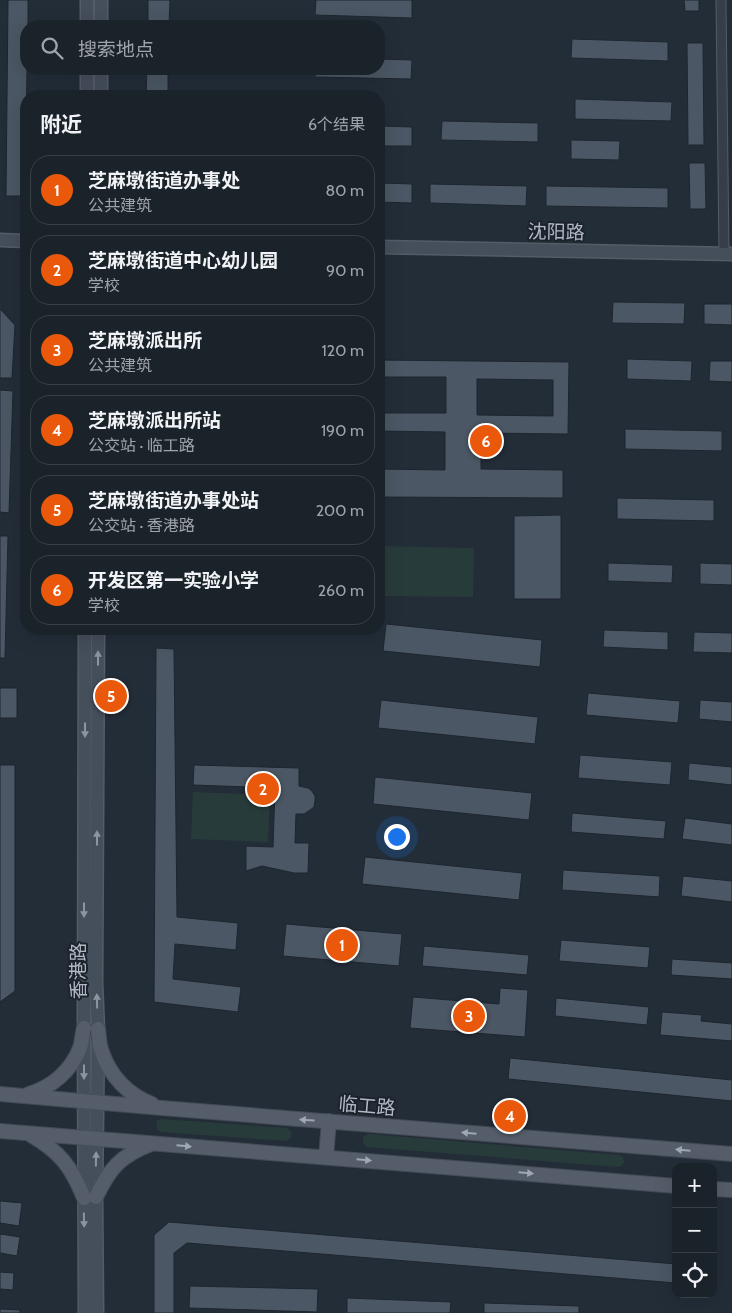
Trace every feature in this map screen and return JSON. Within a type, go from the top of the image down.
[{"type":"main road","points":[[87,0],[87,20]]},
{"type":"main road","points":[[101,0],[101,20]]},
{"type":"main road","points":[[86,90],[87,75]]},
{"type":"main road","points":[[101,75],[101,90]]},
{"type":"main road","points":[[0,240],[20,241]]},
{"type":"main road","name":"沈阳路","points":[[385,247],[728,254]]},
{"type":"main road","name":"香港路","points":[[85,1313],[90,1198],[91,1028],[86,635]]},
{"type":"main road","name":"香港路","points":[[91,1028],[96,973],[98,635]]},
{"type":"main road","points":[[23,1096],[42,1090],[58,1079],[71,1065],[91,1028]]},
{"type":"main road","points":[[91,1028],[110,1070],[124,1087],[141,1100],[162,1108]]},
{"type":"main road","name":"临工路","points":[[0,1094],[732,1154]]},
{"type":"main road","points":[[326,1157],[329,1121]]},
{"type":"main road","points":[[0,1131],[672,1186]]},
{"type":"main road","points":[[28,1133],[47,1144],[63,1159],[90,1198],[118,1163],[135,1151],[154,1143]]},
{"type":"main road","points":[[717,1189],[732,1190]]},
{"type":"main road","name":"香港路","points":[[90,1198],[97,1313]]},
{"type":"street","points":[[720,0],[728,254]]},
{"type":"shaded area","points":[[385,546],[474,548],[473,597],[385,596]]},
{"type":"shaded area","points":[[193,792],[270,795],[268,842],[191,839]]},
{"type":"shaded area","points":[[161,1119],[287,1128],[291,1131],[291,1136],[286,1141],[160,1132],[156,1124]]},
{"type":"shaded area","points":[[368,1134],[620,1155],[623,1157],[624,1162],[619,1167],[367,1147],[363,1141],[364,1136]]},
{"type":"building","points":[[8,0],[28,0],[28,20],[20,20],[20,75],[27,75],[27,90],[20,90],[20,196],[6,196]]},
{"type":"building","points":[[148,0],[170,0],[169,20],[148,20]]},
{"type":"building","points":[[316,0],[412,0],[412,18],[315,15]]},
{"type":"building","points":[[684,0],[699,0],[699,11],[685,11]]},
{"type":"building","points":[[572,39],[668,42],[668,61],[571,58]]},
{"type":"building","points":[[687,43],[703,43],[704,145],[688,145]]},
{"type":"building","points":[[385,59],[412,60],[411,79],[315,77],[315,75],[385,75]]},
{"type":"building","points":[[147,75],[168,75],[168,90],[146,90]]},
{"type":"building","points":[[575,99],[672,102],[671,121],[575,119]]},
{"type":"building","points":[[442,121],[538,123],[538,142],[441,140]]},
{"type":"building","points":[[385,126],[412,127],[412,146],[385,146]]},
{"type":"building","points":[[571,140],[620,141],[619,160],[571,159]]},
{"type":"building","points":[[689,163],[705,163],[706,209],[690,209]]},
{"type":"building","points":[[385,183],[412,184],[412,203],[385,202]]},
{"type":"building","points":[[430,184],[527,186],[526,206],[430,203]]},
{"type":"building","points":[[546,186],[668,188],[668,208],[546,206]]},
{"type":"building","points":[[613,302],[685,303],[684,324],[612,323]]},
{"type":"building","points":[[704,304],[732,304],[732,325],[704,324]]},
{"type":"building","points":[[0,309],[15,325],[12,378],[0,378]]},
{"type":"building","points":[[627,359],[692,361],[691,381],[627,379]]},
{"type":"building","points":[[385,360],[569,362],[568,434],[481,433],[481,469],[563,470],[563,498],[385,497],[385,469],[445,470],[445,432],[385,431],[385,413],[446,413],[446,377],[385,377]],"holes":[[[477,379],[553,380],[553,416],[477,415]]]},
{"type":"building","points":[[710,361],[732,361],[732,382],[709,381]]},
{"type":"building","points":[[0,390],[13,391],[9,513],[0,512]]},
{"type":"building","points":[[625,429],[722,431],[722,451],[625,449]]},
{"type":"building","points":[[617,498],[714,500],[714,521],[617,519]]},
{"type":"building","points":[[561,515],[561,599],[514,599],[514,516]]},
{"type":"building","points":[[0,536],[8,536],[5,658],[0,658]]},
{"type":"building","points":[[608,563],[673,565],[672,583],[608,581]]},
{"type":"building","points":[[700,563],[732,564],[732,585],[700,584]]},
{"type":"building","points":[[386,624],[542,640],[540,667],[383,651]]},
{"type":"building","points":[[604,630],[668,632],[668,650],[603,647]]},
{"type":"building","points":[[694,632],[732,633],[732,653],[693,652]]},
{"type":"building","points":[[156,648],[174,649],[177,917],[238,923],[236,950],[175,944],[173,979],[241,987],[238,1012],[154,1002]]},
{"type":"building","points":[[0,688],[17,688],[17,718],[0,718]]},
{"type":"building","points":[[588,693],[680,701],[678,723],[586,715]]},
{"type":"building","points":[[381,700],[538,717],[535,744],[378,728]]},
{"type":"building","points":[[700,700],[732,702],[732,722],[699,719]]},
{"type":"building","points":[[580,755],[672,762],[670,785],[578,778]]},
{"type":"building","points":[[689,763],[732,767],[732,785],[688,780]]},
{"type":"building","points":[[0,765],[15,765],[15,991],[0,1002]]},
{"type":"building","points":[[194,765],[299,768],[299,786],[308,788],[315,796],[314,807],[304,814],[296,814],[295,843],[309,843],[308,873],[294,873],[262,866],[246,871],[246,846],[273,847],[275,788],[193,785]]},
{"type":"building","points":[[375,777],[532,793],[529,820],[373,804]]},
{"type":"building","points":[[572,813],[666,821],[664,839],[571,832]]},
{"type":"building","points":[[685,818],[732,824],[732,845],[682,839]]},
{"type":"building","points":[[365,857],[522,873],[519,900],[362,884]]},
{"type":"building","points":[[563,870],[660,876],[659,897],[562,890]]},
{"type":"building","points":[[683,876],[732,881],[732,902],[681,896]]},
{"type":"building","points":[[286,924],[402,934],[399,966],[283,956]]},
{"type":"building","points":[[561,940],[650,947],[648,968],[559,961]]},
{"type":"building","points":[[424,946],[529,955],[527,975],[422,966]]},
{"type":"building","points":[[672,959],[732,963],[732,979],[671,975]]},
{"type":"building","points":[[500,988],[528,990],[525,1037],[410,1028],[413,997],[499,1004]]},
{"type":"building","points":[[556,998],[649,1007],[647,1025],[555,1016]]},
{"type":"building","points":[[662,1012],[702,1015],[701,1021],[732,1024],[732,1041],[660,1035]]},
{"type":"building","points":[[510,1058],[732,1080],[732,1101],[508,1079]]},
{"type":"building","points":[[0,1201],[22,1203],[19,1226],[0,1223]]},
{"type":"building","points":[[169,1222],[672,1264],[672,1283],[187,1243],[174,1253],[174,1313],[154,1313],[154,1235]]},
{"type":"building","points":[[0,1234],[20,1237],[17,1256],[0,1253]]},
{"type":"building","points":[[0,1272],[14,1273],[13,1290],[0,1289]]},
{"type":"building","points":[[190,1286],[318,1289],[317,1312],[189,1308]]},
{"type":"building","points":[[347,1298],[451,1302],[450,1313],[347,1313]]},
{"type":"building","points":[[484,1303],[579,1306],[579,1313],[484,1313]]},
{"type":"building","points":[[0,1309],[20,1310],[20,1313],[0,1313]]},
{"type":"place","name":"开发区第一实验小学","points":[[486,441]]},
{"type":"place","name":"芝麻墩街道办事处站","points":[[111,696]]},
{"type":"place","name":"芝麻墩街道中心幼儿园","points":[[263,789]]},
{"type":"place","name":"芝麻墩街道办事处","points":[[342,945]]},
{"type":"place","name":"芝麻墩派出所","points":[[469,1016]]},
{"type":"place","name":"芝麻墩派出所站","points":[[510,1116]]}]
